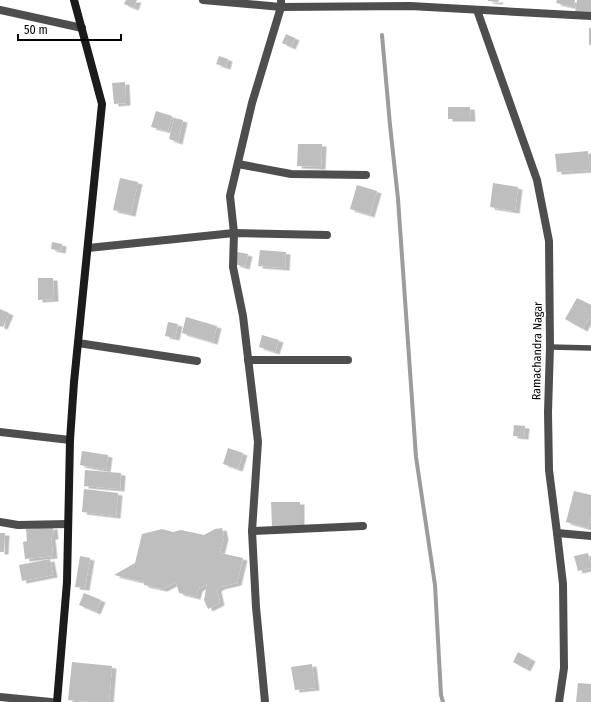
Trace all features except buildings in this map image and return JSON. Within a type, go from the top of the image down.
[{"type":"street","points":[[57,702],[67,582],[70,440],[74,382],[102,104],[74,0]]},
{"type":"street","points":[[203,0],[410,6],[591,16]]},
{"type":"street","points":[[265,702],[256,607],[252,532],[258,442],[243,316],[233,267],[234,233],[230,196],[252,103],[281,3]]},
{"type":"street","points":[[0,10],[82,28]]},
{"type":"street","name":"Ramachandra Nagar","points":[[477,10],[537,180],[549,241],[549,470],[563,592],[564,668],[559,702]]},
{"type":"street","points":[[238,164],[291,174],[366,175]]},
{"type":"street","points":[[88,248],[234,233],[327,235]]},
{"type":"street","points":[[78,343],[197,361]]},
{"type":"street","points":[[248,360],[348,360]]},
{"type":"street","points":[[0,432],[70,440]]},
{"type":"street","points":[[0,522],[18,525],[68,524]]},
{"type":"street","points":[[252,532],[363,526]]},
{"type":"street","points":[[557,533],[591,536]]},
{"type":"street","points":[[0,697],[51,702]]},
{"type":"lane","points":[[550,347],[591,348]]},
{"type":"waterway","points":[[382,35],[398,199],[416,457],[435,585],[441,695],[443,702]]}]
